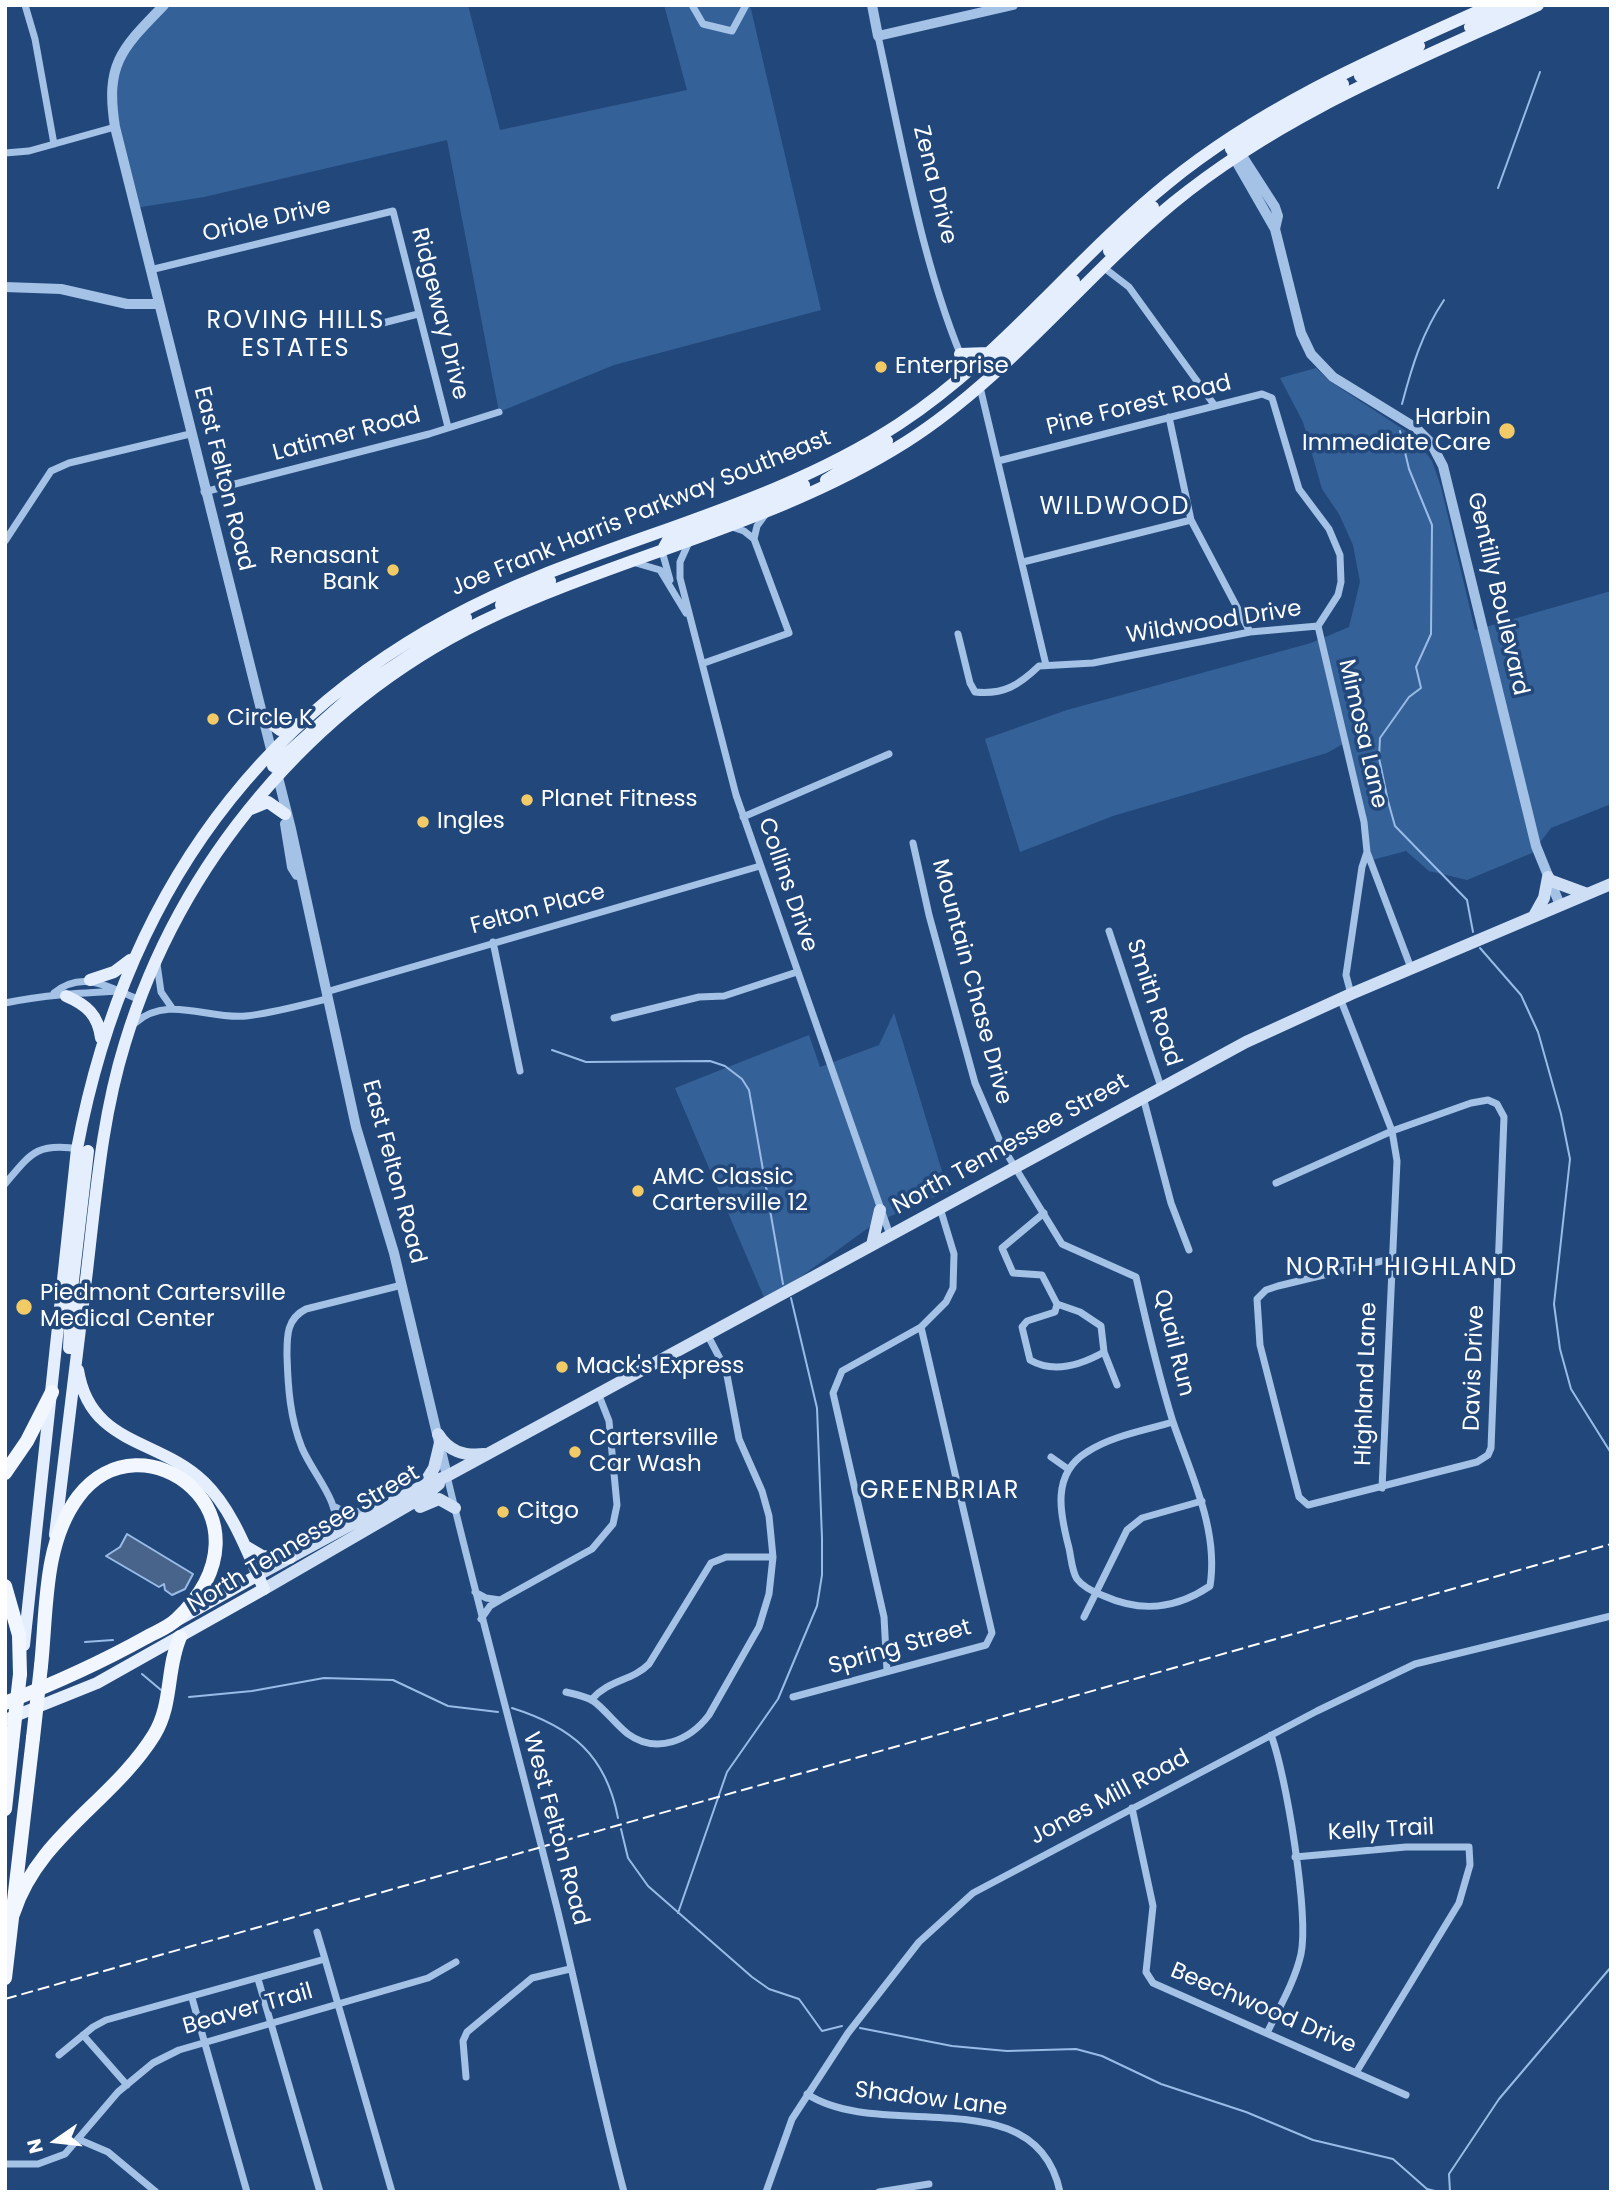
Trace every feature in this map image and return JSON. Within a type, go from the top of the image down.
[{"type":"highway","points":[[5,1473],[27,1441],[52,1392]]},
{"type":"highway","points":[[5,1703],[91,1666],[175,1622],[208,1579],[217,1547],[211,1513],[188,1483],[151,1467],[127,1467],[91,1483],[77,1498],[55,1538]]},
{"type":"highway","name":"Joe Frank Harris Parkway Southeast","points":[[5,1978],[55,1538]]},
{"type":"highway","points":[[5,1586],[14,1609],[21,1667]]},
{"type":"highway","points":[[13,1914],[25,1883],[42,1856],[152,1737],[165,1711],[173,1657],[180,1637]]},
{"type":"highway","name":"Joe Frank Harris Parkway Southeast","points":[[5,1809],[21,1667]]},
{"type":"main road","name":"Joe Frank Harris Parkway Southeast","points":[[21,1667],[52,1392],[89,1151],[102,1042],[133,958],[162,901],[220,811],[273,766],[367,694],[467,630],[521,604],[766,513],[810,494],[897,448],[980,387],[1103,267],[1233,148],[1336,76],[1492,5]]},
{"type":"main road","points":[[1425,55],[1450,37],[1514,5]]},
{"type":"main road","name":"Joe Frank Harris Parkway Southeast","points":[[55,1538],[76,1356],[89,1151],[112,1094],[130,1027],[158,960],[213,859],[304,721],[391,653],[434,626],[499,593],[756,497],[834,462],[899,424],[968,372],[1102,242],[1168,183],[1322,104],[1538,5]]},
{"type":"main road","points":[[1085,286],[1100,262],[1147,211],[1233,148]]},
{"type":"main road","points":[[980,387],[980,376],[1079,275],[1097,254],[1102,242]]},
{"type":"main road","points":[[960,354],[971,356],[989,353]]},
{"type":"main road","points":[[810,494],[966,385],[968,372]]},
{"type":"main road","points":[[662,551],[668,540],[781,497],[820,476],[834,462]]},
{"type":"main road","points":[[467,630],[481,615],[532,588],[646,545],[650,541],[650,535]]},
{"type":"main road","points":[[273,766],[359,689],[416,648],[498,598],[499,593]]},
{"type":"main road","points":[[260,715],[280,730],[304,721]]},
{"type":"main road","points":[[245,813],[268,802],[285,814]]},
{"type":"main road","points":[[1533,916],[1544,898],[1548,879],[1587,894]]},
{"type":"main road","name":"North Tennessee Street","points":[[258,1575],[422,1486],[488,1454],[1245,1042],[1345,996],[1611,884]]},
{"type":"main road","points":[[90,980],[114,972],[133,958]]},
{"type":"main road","points":[[60,995],[85,1005],[95,1016],[102,1042]]},
{"type":"main road","points":[[72,1383],[69,1347],[72,1289],[89,1151]]},
{"type":"main road","points":[[872,1245],[880,1210]]},
{"type":"main road","points":[[76,1356],[82,1391],[92,1410],[116,1431],[178,1463],[204,1481],[220,1502],[245,1546],[264,1589]]},
{"type":"main road","points":[[439,1439],[458,1453],[488,1454]]},
{"type":"main road","points":[[422,1486],[434,1468],[439,1439]]},
{"type":"main road","name":"North Tennessee Street","points":[[5,1720],[97,1683],[351,1541],[426,1495],[447,1476]]},
{"type":"main road","points":[[351,1541],[381,1529],[433,1499],[443,1500],[455,1508]]},
{"type":"main road","points":[[245,1546],[262,1556],[290,1558]]},
{"type":"main road","points":[[175,1622],[258,1575]]},
{"type":"street","points":[[25,5],[35,39],[54,144]]},
{"type":"street","name":"East Felton Road","points":[[164,5],[123,51],[113,70],[110,99],[115,127],[285,814],[285,835],[292,867],[299,877],[356,1127],[402,1285],[447,1476]]},
{"type":"street","points":[[692,5],[703,24],[732,32],[746,5]]},
{"type":"street","name":"Zena Drive","points":[[872,5],[936,280],[968,372]]},
{"type":"street","points":[[878,36],[1013,5]]},
{"type":"street","points":[[5,153],[54,144],[115,127]]},
{"type":"street","name":"Gentilly Boulevard","points":[[1233,148],[1275,229],[1301,333],[1311,354],[1333,377],[1416,429],[1431,443],[1443,467],[1532,831],[1560,905]]},
{"type":"street","name":"Oriole Drive","points":[[150,270],[393,211]]},
{"type":"street","name":"Ridgeway Drive","points":[[393,211],[448,427]]},
{"type":"street","points":[[1103,267],[1129,288],[1215,406]]},
{"type":"street","points":[[5,288],[61,289],[133,305],[158,304]]},
{"type":"street","points":[[371,326],[418,314]]},
{"type":"street","points":[[958,634],[975,692],[988,694],[1012,688],[1039,666],[1046,665],[980,387]]},
{"type":"street","name":"Pine Forest Road","points":[[998,461],[1262,394],[1272,397],[1279,413]]},
{"type":"street","name":"Latimer Road","points":[[204,492],[499,412]]},
{"type":"street","name":"Wildwood Drive","points":[[1046,665],[1093,663],[1250,632],[1318,626],[1338,595],[1341,582],[1340,555],[1329,529],[1300,489],[1279,413]]},
{"type":"street","points":[[1169,418],[1191,520],[1250,632]]},
{"type":"street","points":[[5,541],[51,471],[69,463],[190,435]]},
{"type":"street","points":[[754,539],[757,526],[766,513]]},
{"type":"street","points":[[1023,562],[1191,520]]},
{"type":"street","points":[[704,663],[789,633],[754,539],[744,531],[729,527]]},
{"type":"street","name":"Collins Drive","points":[[689,542],[680,572],[743,817],[890,1235]]},
{"type":"street","points":[[662,551],[673,587],[691,623]]},
{"type":"street","points":[[632,562],[655,567],[673,587]]},
{"type":"street","name":"Mimosa Lane","points":[[1318,626],[1364,822],[1367,852],[1411,968]]},
{"type":"street","points":[[743,817],[889,754]]},
{"type":"street","name":"Mountain Chase Drive","points":[[913,843],[929,915],[975,1083],[985,1112],[1013,1168]]},
{"type":"street","name":"Mimosa Lane","points":[[1345,996],[1362,867],[1367,852]]},
{"type":"street","name":"Felton Place","points":[[172,1008],[244,1017],[326,996],[494,942],[688,889],[760,866]]},
{"type":"street","name":"Smith Road","points":[[1109,931],[1161,1087]]},
{"type":"street","points":[[494,942],[520,1071]]},
{"type":"street","points":[[130,1027],[149,1013],[172,1008],[161,992],[158,960]]},
{"type":"street","points":[[614,1018],[699,997],[724,996],[797,972]]},
{"type":"street","points":[[60,995],[63,985],[90,980],[102,982],[140,1000]]},
{"type":"street","points":[[5,1003],[92,991],[119,991]]},
{"type":"street","name":"Highland Lane","points":[[1345,996],[1392,1131],[1396,1161],[1382,1488]]},
{"type":"street","points":[[1143,1097],[1171,1203],[1189,1250]]},
{"type":"street","name":"Davis Drive","points":[[1276,1182],[1392,1131],[1481,1100],[1497,1104],[1504,1116],[1491,1448],[1488,1455],[1477,1462],[1313,1506],[1299,1497],[1261,1345],[1257,1304],[1260,1294],[1278,1286],[1390,1259]]},
{"type":"street","points":[[5,1184],[35,1151],[55,1146],[89,1151]]},
{"type":"street","name":"Quail Run","points":[[1013,1168],[1062,1244],[1136,1277],[1152,1353],[1173,1422],[1202,1501],[1214,1561],[1210,1586],[1190,1600],[1153,1609],[1125,1606],[1095,1592],[1076,1578],[1059,1513],[1060,1489],[1068,1469],[1087,1451],[1173,1422]]},
{"type":"street","points":[[887,1671],[884,1617],[833,1393],[842,1371],[921,1327],[946,1302],[954,1279],[952,1238],[940,1207]]},
{"type":"street","points":[[1044,1213],[1002,1248],[1013,1273],[1042,1275],[1057,1304],[1055,1311],[1027,1321],[1022,1327],[1030,1360],[1052,1367],[1069,1366],[1104,1352]]},
{"type":"street","points":[[336,1532],[334,1506],[303,1449],[293,1420],[288,1388],[288,1330],[295,1317],[306,1310],[402,1285]]},
{"type":"street","points":[[1057,1304],[1080,1312],[1101,1326],[1104,1352],[1117,1385]]},
{"type":"street","name":"Spring Street","points":[[793,1697],[986,1645],[992,1633],[921,1327]]},
{"type":"street","points":[[566,1692],[591,1700],[629,1734],[649,1743],[676,1742],[700,1727],[759,1627],[769,1594],[773,1557],[766,1504],[739,1439],[726,1370],[707,1334]]},
{"type":"street","points":[[481,1619],[490,1606],[592,1549],[613,1524],[617,1505],[609,1421],[598,1393]]},
{"type":"street","points":[[1051,1457],[1068,1469]]},
{"type":"street","name":"West Felton Road","points":[[447,1476],[624,2192]]},
{"type":"street","points":[[334,1506],[345,1513],[354,1514],[398,1499]]},
{"type":"street","points":[[1084,1617],[1128,1530],[1142,1518],[1202,1501]]},
{"type":"street","points":[[591,1700],[608,1684],[638,1674],[649,1664],[711,1563],[726,1557],[773,1557]]},
{"type":"street","points":[[475,1591],[486,1598],[500,1600]]},
{"type":"street","name":"Jones Mill Road","points":[[766,2192],[792,2119],[882,1986],[950,1911],[984,1886],[1270,1735],[1415,1664],[1611,1616]]},
{"type":"street","points":[[1267,2033],[1301,1955],[1303,1922],[1295,1857],[1270,1735]]},
{"type":"street","name":"Beechwood Drive","points":[[1132,1808],[1153,1906],[1147,1977],[1165,1989],[1357,2071],[1406,2095]]},
{"type":"street","name":"Kelly Trail","points":[[1295,1857],[1395,1847],[1469,1847],[1470,1865],[1459,1903],[1357,2071]]},
{"type":"street","points":[[317,1932],[392,2192]]},
{"type":"street","points":[[59,2055],[106,2020],[325,1959]]},
{"type":"street","name":"Beaver Trail","points":[[7,2163],[31,2165],[65,2154],[127,2085],[153,2063],[180,2050],[428,1978],[456,1962]]},
{"type":"street","points":[[466,2077],[463,2041],[467,2032],[532,1978],[570,1969]]},
{"type":"street","points":[[258,1979],[320,2192]]},
{"type":"street","points":[[192,1998],[247,2192]]},
{"type":"street","points":[[83,2035],[127,2085]]},
{"type":"street","name":"Shadow Lane","points":[[807,2094],[835,2108],[981,2122],[1014,2129],[1037,2144],[1053,2166],[1060,2192]]},
{"type":"street","points":[[80,2140],[108,2152],[156,2192]]},
{"type":"street","points":[[879,2192],[929,2184]]},
{"type":"shaded area","points":[[170,5],[468,5],[500,130],[687,90],[664,5],[750,5],[821,310],[614,365],[499,412],[447,140],[204,197],[135,208],[115,127],[119,59],[141,31]]},
{"type":"shaded area","points":[[1316,368],[1331,382],[1412,435],[1432,461],[1441,487],[1475,630],[1611,591],[1611,804],[1551,828],[1532,853],[1467,880],[1429,871],[1406,851],[1372,860],[1343,744],[1327,753],[1113,816],[1020,852],[985,739],[1067,710],[1311,643],[1349,627],[1360,582],[1353,545],[1339,514],[1322,489],[1303,422],[1280,378]]},
{"type":"shaded area","points":[[894,1013],[948,1191],[875,1223],[766,1302],[675,1088],[809,1035],[820,1067],[879,1045]]},
{"type":"shaded area","points":[[127,1534],[193,1574],[185,1589],[172,1595],[165,1590],[164,1584],[159,1587],[106,1556],[120,1547]]},
{"type":"waterway","points":[[1498,188],[1540,72]]},
{"type":"waterway","points":[[1402,404],[1418,350],[1444,300]]},
{"type":"waterway","points":[[1400,431],[1409,469],[1432,525],[1431,634],[1416,667],[1421,688],[1409,697],[1380,738],[1379,758],[1395,826],[1467,900],[1473,932]]},
{"type":"waterway","points":[[1480,948],[1521,995],[1538,1032],[1561,1114],[1570,1159],[1554,1304],[1560,1349],[1571,1389],[1611,1453]]},
{"type":"waterway","points":[[552,1050],[586,1062],[710,1061],[725,1066],[742,1079],[749,1090],[783,1284]]},
{"type":"waterway","points":[[678,1913],[727,1772],[778,1699],[817,1606],[822,1575],[817,1408],[791,1298]]},
{"type":"waterway","points":[[85,1642],[113,1640]]},
{"type":"waterway","points":[[142,1674],[161,1690]]},
{"type":"waterway","points":[[189,1697],[252,1691],[324,1678],[393,1680],[448,1706],[498,1712]]},
{"type":"waterway","points":[[512,1708],[552,1724],[583,1746],[605,1777],[618,1818]]},
{"type":"waterway","points":[[621,1829],[628,1858],[648,1886],[752,1977],[769,1989],[799,1999],[822,2031],[842,2026]]},
{"type":"waterway","points":[[1450,2192],[1449,2174],[1499,2099],[1611,1967]]},
{"type":"waterway","points":[[860,2028],[952,2046],[1007,2051],[1076,2049],[1102,2056],[1161,2084],[1246,2112],[1313,2140],[1393,2159],[1427,2189],[1439,2192]]},
{"type":"railway","points":[[5,1999],[1611,1544]]},
{"type":"place","name":"Enterprise","points":[[881,367]]},
{"type":"place","name":"Harbin Immediate Care","points":[[1507,431]]},
{"type":"place","name":"Renasant Bank","points":[[393,570]]},
{"type":"place","name":"Circle K","points":[[213,719]]},
{"type":"place","name":"Planet Fitness","points":[[527,800]]},
{"type":"place","name":"Ingles","points":[[423,822]]},
{"type":"place","name":"AMC Classic Cartersville 12","points":[[638,1191]]},
{"type":"place","name":"Piedmont Cartersville Medical Center","points":[[24,1307]]},
{"type":"place","name":"Mack's Express","points":[[562,1367]]},
{"type":"place","name":"Cartersville Car Wash","points":[[575,1452]]},
{"type":"place","name":"Citgo","points":[[503,1512]]},
{"type":"district","name":"ROVING HILLS ESTATES","points":[[296,336]]},
{"type":"district","name":"WILDWOOD","points":[[1115,508]]},
{"type":"district","name":"NORTH HIGHLAND","points":[[1402,1269]]},
{"type":"district","name":"GREENBRIAR","points":[[940,1492]]}]
